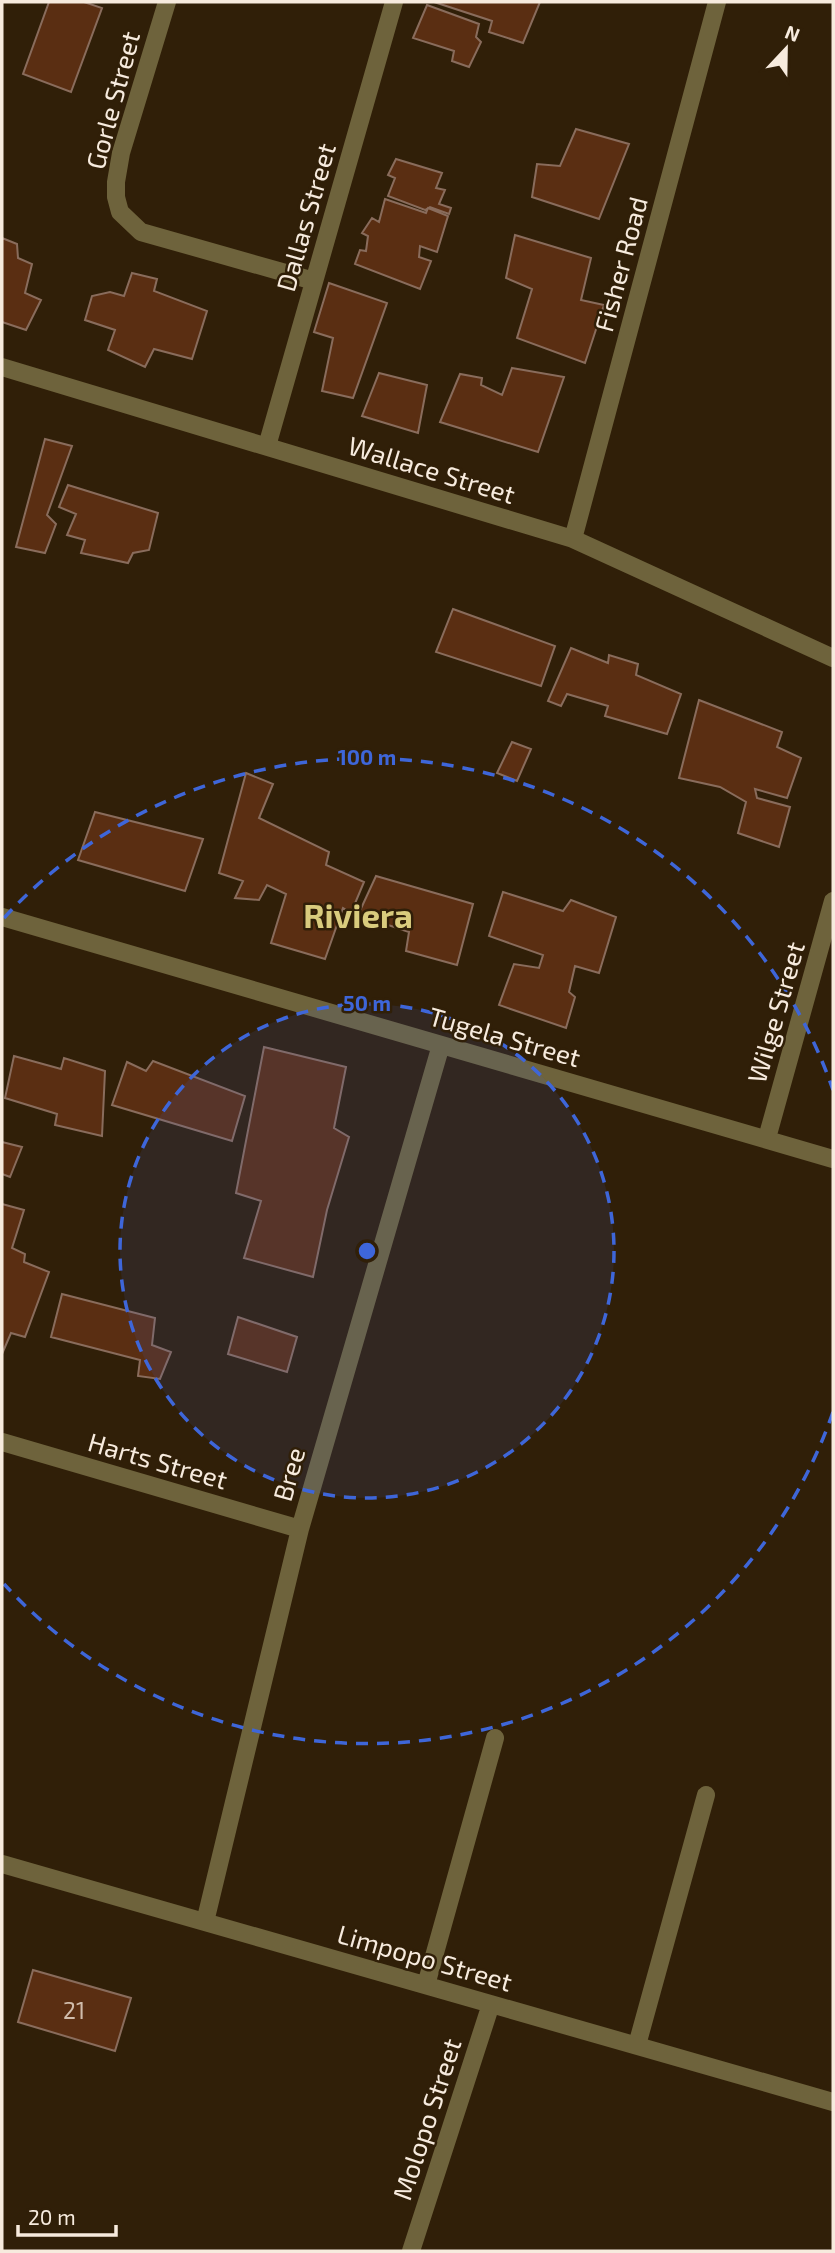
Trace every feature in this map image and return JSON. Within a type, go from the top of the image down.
[{"type":"street","name":"Gorle Street","points":[[167,2],[121,153],[116,182],[120,212],[141,232],[314,281]]},
{"type":"street","name":"Dallas Street","points":[[267,446],[394,2]]},
{"type":"street","name":"Fisher Road","points":[[573,539],[717,2]]},
{"type":"street","name":"Wallace Street","points":[[2,367],[573,539],[833,658]]},
{"type":"street","name":"Wilge Street","points":[[767,1138],[833,901]]},
{"type":"street","name":"Tugela Street","points":[[2,917],[833,1159]]},
{"type":"street","name":"Bree","points":[[205,1922],[300,1528],[440,1045]]},
{"type":"street","name":"Harts Street","points":[[2,1442],[300,1528]]},
{"type":"street","points":[[426,1985],[495,1738]]},
{"type":"street","points":[[637,2045],[706,1795]]},
{"type":"street","name":"Limpopo Street","points":[[2,1864],[833,2102]]},
{"type":"street","name":"Molopo Street","points":[[411,2251],[491,2004]]},
{"type":"building","points":[[49,2],[84,2],[102,8],[71,92],[23,74]]},
{"type":"building","points":[[434,2],[540,2],[523,43],[489,32],[492,21]]},
{"type":"building","points":[[427,5],[479,24],[476,37],[481,42],[469,67],[452,61],[454,51],[413,38]]},
{"type":"building","points":[[576,129],[629,144],[599,219],[532,197],[537,164],[560,166]]},
{"type":"building","points":[[396,159],[442,173],[436,188],[445,190],[439,204],[451,208],[449,214],[430,207],[425,210],[388,196],[395,178],[388,175]]},
{"type":"building","points":[[385,199],[426,213],[428,208],[448,216],[437,252],[420,246],[419,257],[431,261],[420,289],[355,264],[360,250],[366,251],[368,236],[362,233],[372,218],[379,222]]},
{"type":"building","points":[[515,235],[591,258],[581,300],[604,305],[585,363],[517,338],[532,289],[506,278]]},
{"type":"building","points":[[2,238],[17,244],[18,258],[32,264],[25,293],[41,300],[26,330],[2,322]]},
{"type":"building","points":[[132,273],[157,279],[154,291],[207,311],[192,359],[154,349],[145,367],[108,350],[115,330],[85,320],[92,296],[110,292],[124,296]]},
{"type":"building","points":[[329,283],[387,303],[353,398],[322,391],[333,338],[314,332]]},
{"type":"building","points":[[512,368],[564,377],[538,452],[440,422],[460,374],[482,378],[481,385],[502,395]]},
{"type":"building","points":[[379,373],[427,385],[418,433],[362,416]]},
{"type":"building","points":[[45,439],[72,446],[47,515],[56,524],[45,553],[16,547]]},
{"type":"building","points":[[68,485],[158,513],[149,550],[133,553],[128,563],[81,553],[85,540],[67,535],[76,514],[59,507]]},
{"type":"building","points":[[453,609],[555,646],[541,686],[436,652]]},
{"type":"building","points":[[571,648],[608,663],[609,655],[638,664],[636,675],[681,694],[667,734],[605,716],[608,706],[567,694],[561,706],[548,701]]},
{"type":"building","points":[[699,700],[782,732],[777,747],[801,758],[787,798],[755,789],[757,798],[790,807],[779,847],[738,833],[746,802],[720,787],[679,778]]},
{"type":"building","points":[[512,742],[531,749],[517,781],[497,773]]},
{"type":"building","points":[[246,773],[273,784],[259,818],[329,852],[326,865],[364,882],[351,913],[343,908],[325,959],[271,943],[286,894],[267,885],[259,900],[235,898],[243,881],[219,873]]},
{"type":"building","points":[[95,812],[203,839],[185,891],[78,860]]},
{"type":"building","points":[[376,876],[473,904],[457,965],[406,951],[409,932],[358,915]]},
{"type":"building","points":[[503,892],[563,911],[571,900],[616,917],[599,973],[575,966],[569,992],[575,997],[566,1028],[499,1005],[514,964],[539,968],[543,955],[489,936]]},
{"type":"building","points":[[264,1047],[346,1067],[334,1128],[349,1137],[327,1210],[313,1277],[244,1258],[261,1201],[236,1193]]},
{"type":"building","points":[[14,1056],[61,1069],[64,1058],[105,1071],[102,1136],[55,1125],[57,1114],[5,1098]]},
{"type":"building","points":[[153,1061],[245,1096],[232,1141],[112,1105],[127,1062],[146,1071]]},
{"type":"building","points":[[2,1142],[22,1147],[10,1177],[2,1174]]},
{"type":"building","points":[[2,1204],[24,1210],[12,1248],[25,1254],[24,1262],[49,1272],[25,1337],[11,1333],[2,1354]]},
{"type":"building","points":[[62,1294],[155,1318],[152,1345],[171,1352],[160,1379],[138,1376],[140,1360],[51,1337]]},
{"type":"building","points":[[238,1317],[297,1337],[287,1372],[228,1354]]},
{"type":"building","points":[[33,1970],[131,1998],[115,2051],[18,2022]]},
{"type":"district","name":"Riviera","points":[[358,915]]}]
